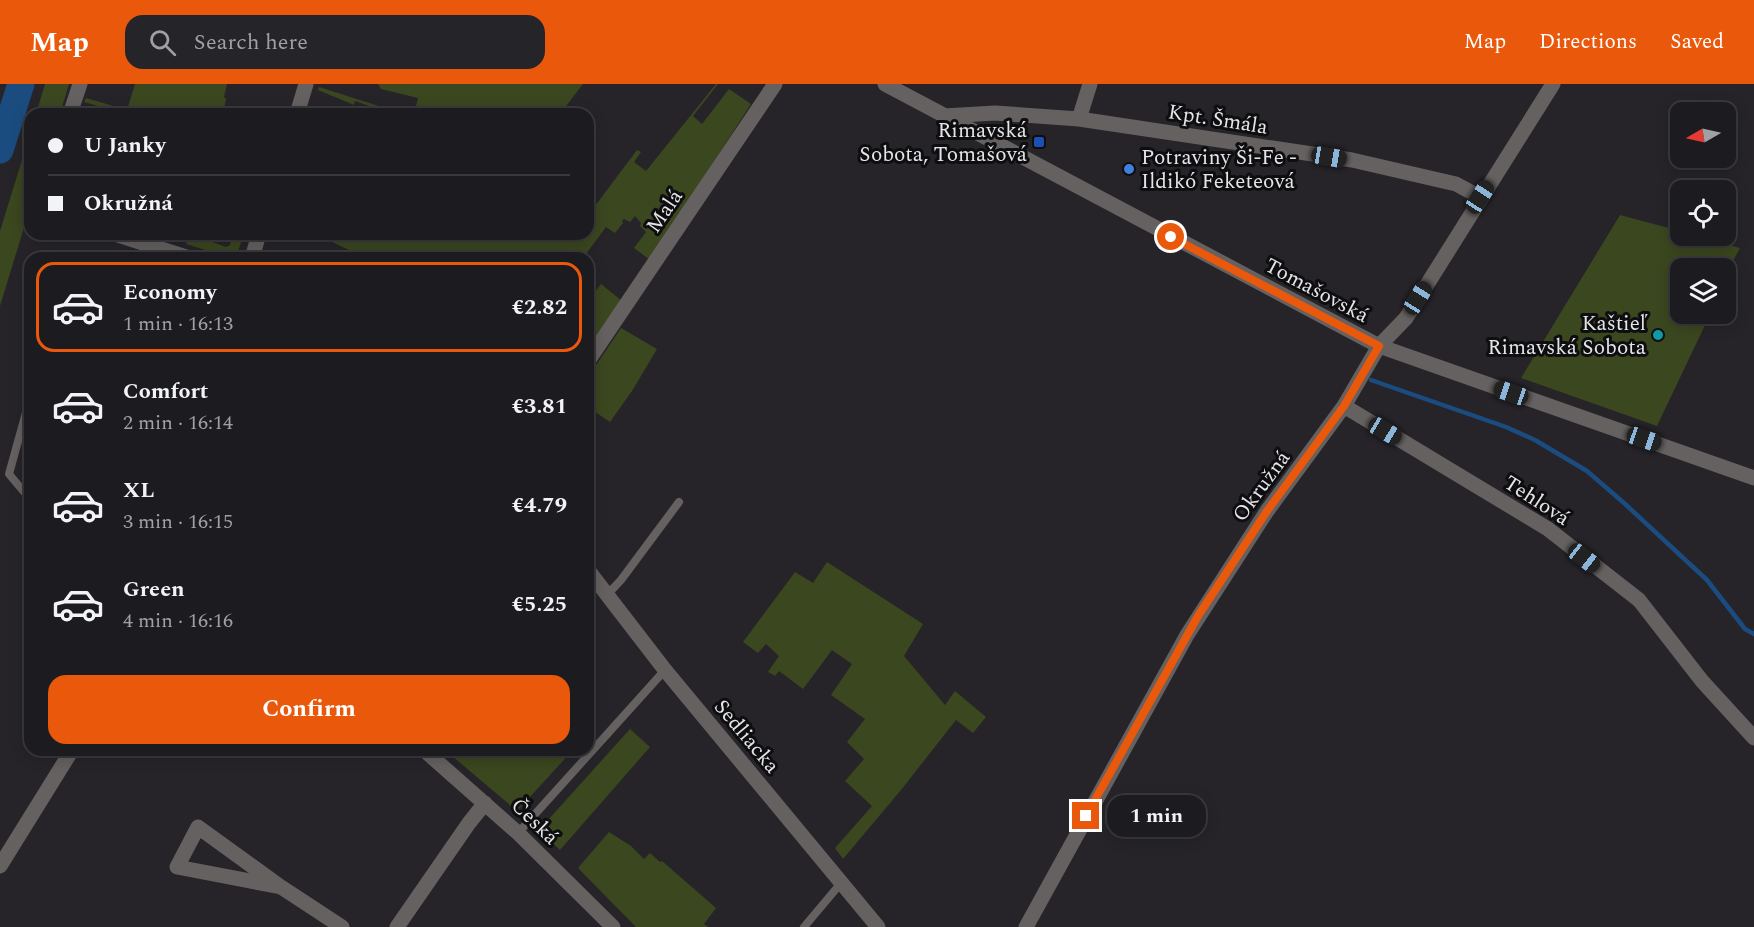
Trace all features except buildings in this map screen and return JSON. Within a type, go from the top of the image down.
[{"type":"street","points":[[72,108],[80,84]]},
{"type":"street","points":[[299,108],[306,84]]},
{"type":"street","name":"Malá","points":[[594,352],[775,84]]},
{"type":"street","name":"Tomašovská","points":[[885,84],[1379,346],[1754,478]]},
{"type":"street","points":[[1079,118],[1090,84]]},
{"type":"street","name":"Okružná","points":[[1026,927],[1187,635],[1267,511],[1344,406],[1379,346],[1406,318],[1553,84]]},
{"type":"street","name":"Kpt. Šmála","points":[[943,116],[995,113],[1079,118],[1352,160],[1456,184],[1480,197]]},
{"type":"street","points":[[134,240],[170,252]]},
{"type":"street","name":"Tehlová","points":[[1344,406],[1548,529],[1639,600],[1702,681],[1754,738]]},
{"type":"street","name":"Sedliacka","points":[[594,578],[665,670],[841,883],[870,923]]},
{"type":"street","points":[[0,866],[68,756]]},
{"type":"street","name":"Česká","points":[[431,756],[518,833],[613,927]]},
{"type":"street","points":[[397,927],[469,823],[486,803]]},
{"type":"street","points":[[281,887],[177,867],[198,827],[281,887],[342,927]]},
{"type":"lane","points":[[24,420],[9,474],[24,492]]},
{"type":"lane","points":[[607,595],[621,580],[679,502]]},
{"type":"lane","points":[[594,749],[665,670]]},
{"type":"lane","points":[[518,833],[587,756]]},
{"type":"lane","points":[[804,927],[841,883]]},
{"type":"green space","points":[[45,84],[69,84],[62,108],[38,108]]},
{"type":"green space","points":[[135,84],[227,84],[224,108],[128,108]]},
{"type":"green space","points":[[378,84],[583,84],[565,108],[416,108],[418,98],[381,89]]},
{"type":"green space","points":[[716,84],[718,84],[693,116],[702,124],[729,89],[751,104],[650,260],[634,248],[646,232],[635,216],[630,222],[624,219],[615,233],[606,227],[587,252],[382,252],[375,250],[374,252],[353,252],[325,240],[594,240],[594,207],[637,150],[641,152],[634,162],[646,171]]},
{"type":"green space","points":[[319,87],[385,108],[368,108],[369,106],[355,101],[354,105],[318,90]]},
{"type":"green space","points":[[86,98],[120,108],[105,108],[84,102]]},
{"type":"green space","points":[[24,153],[24,228],[0,306],[0,231]]},
{"type":"green space","points":[[1620,215],[1670,228],[1670,246],[1740,248],[1735,258],[1670,258],[1670,324],[1706,324],[1657,426],[1521,378]]},
{"type":"green space","points":[[187,240],[207,240],[226,247],[230,245],[231,240],[242,240],[238,252],[212,252],[186,244]]},
{"type":"green space","points":[[601,284],[622,301],[594,343],[594,293]]},
{"type":"green space","points":[[621,328],[657,349],[610,422],[594,411],[594,368]]},
{"type":"green space","points":[[827,562],[923,624],[904,656],[945,705],[955,691],[986,717],[973,733],[956,720],[843,859],[835,848],[872,806],[845,781],[864,759],[847,742],[865,719],[831,695],[852,664],[832,650],[803,689],[779,671],[775,676],[768,672],[779,656],[766,644],[758,653],[743,642],[795,572],[813,583]]},
{"type":"green space","points":[[630,729],[650,747],[560,850],[539,830]]},
{"type":"green space","points":[[452,756],[567,756],[517,811]]},
{"type":"green space","points":[[609,832],[631,846],[644,859],[650,853],[660,862],[662,861],[716,908],[704,924],[708,927],[636,927],[578,868]]},
{"type":"waterway","points":[[0,150],[21,84]]},
{"type":"waterway","points":[[1371,380],[1506,427],[1535,440],[1587,471],[1707,580],[1745,629],[1754,634]]},
{"type":"place","name":"Rimavská Sobota, Tomašová","points":[[1039,142]]},
{"type":"place","name":"Potraviny Ši-Fe - Ildikó Feketeová","points":[[1129,169]]},
{"type":"place","name":"Kaštieľ Rimavská Sobota","points":[[1658,335]]},
{"type":"route","points":[[1086,816],[1198,616],[1267,511],[1344,406],[1379,346],[1171,237]]}]
